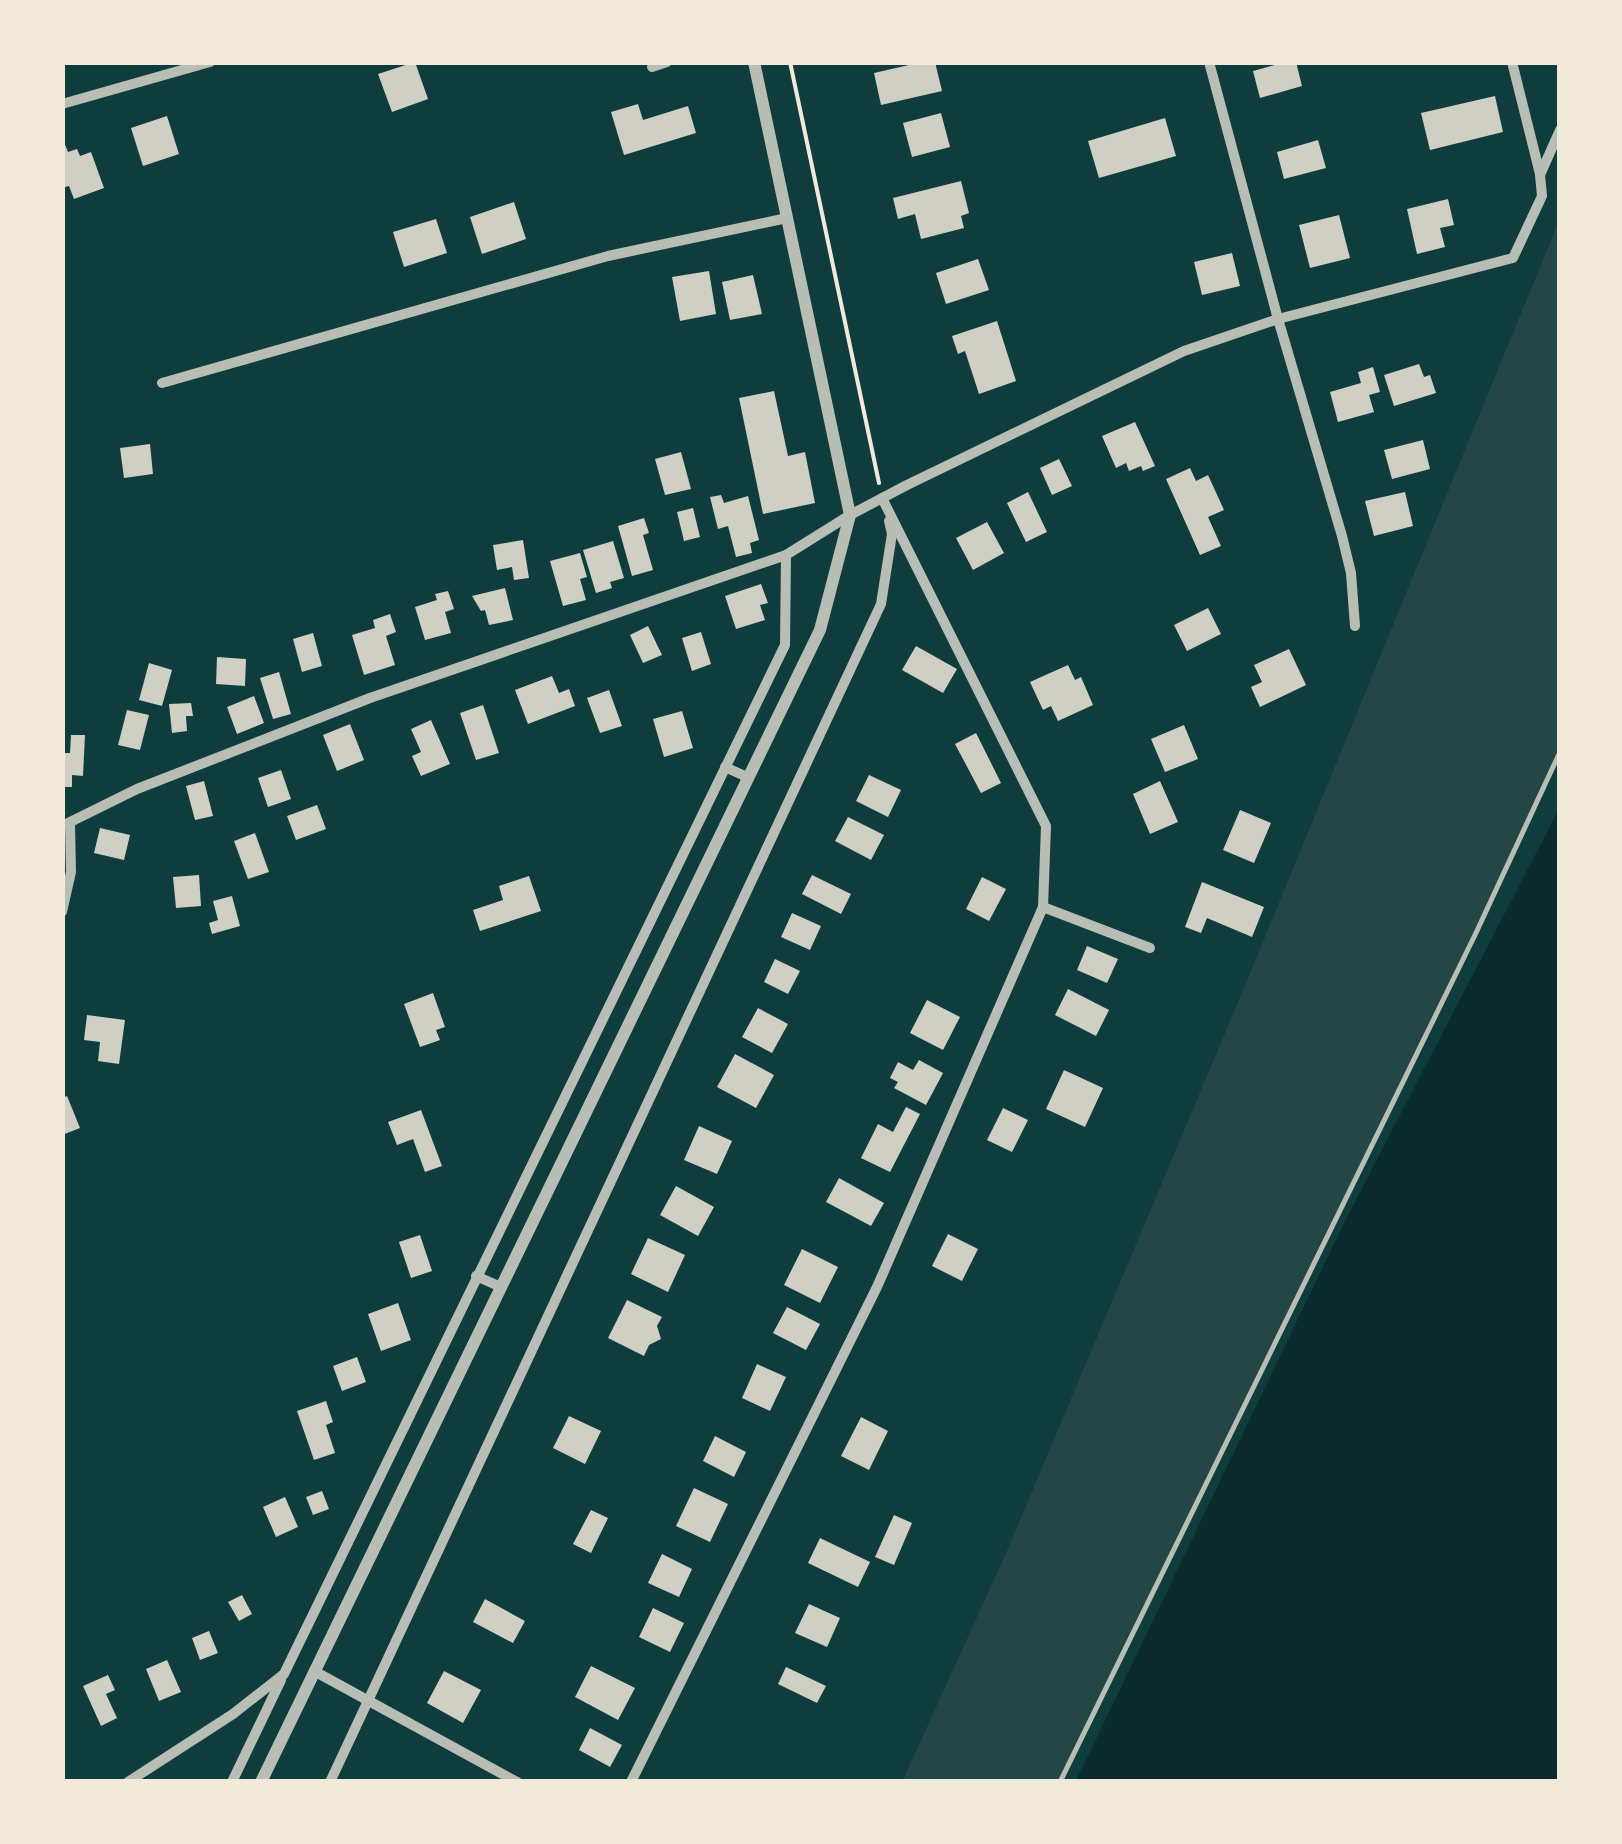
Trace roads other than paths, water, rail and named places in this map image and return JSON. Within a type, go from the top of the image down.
[{"type":"street","points":[[62,104],[210,62]]},
{"type":"street","points":[[652,67],[667,62]]},
{"type":"street","points":[[261,1782],[820,630],[850,515],[754,62]]},
{"type":"street","points":[[1209,62],[1278,320],[1342,536],[1351,573],[1355,626]]},
{"type":"street","points":[[62,912],[71,872],[66,825],[137,789],[370,698],[786,555],[882,498],[1184,352],[1278,320],[1513,258],[1542,196],[1512,62]]},
{"type":"street","points":[[1540,175],[1560,130]]},
{"type":"street","points":[[162,383],[608,256],[787,218]]},
{"type":"street","points":[[631,1782],[876,1288],[1043,908],[1046,826],[882,498]]},
{"type":"street","points":[[330,1782],[880,604],[892,534],[882,498]]},
{"type":"street","points":[[232,1782],[784,645],[786,555]]},
{"type":"street","points":[[725,767],[747,777]]},
{"type":"street","points":[[1043,908],[1150,948]]},
{"type":"street","points":[[476,1276],[501,1287]]},
{"type":"street","points":[[314,1672],[517,1782]]},
{"type":"street","points":[[128,1782],[233,1714],[284,1674]]},
{"type":"lane","points":[[1060,1782],[1475,936],[1560,752]]}]
